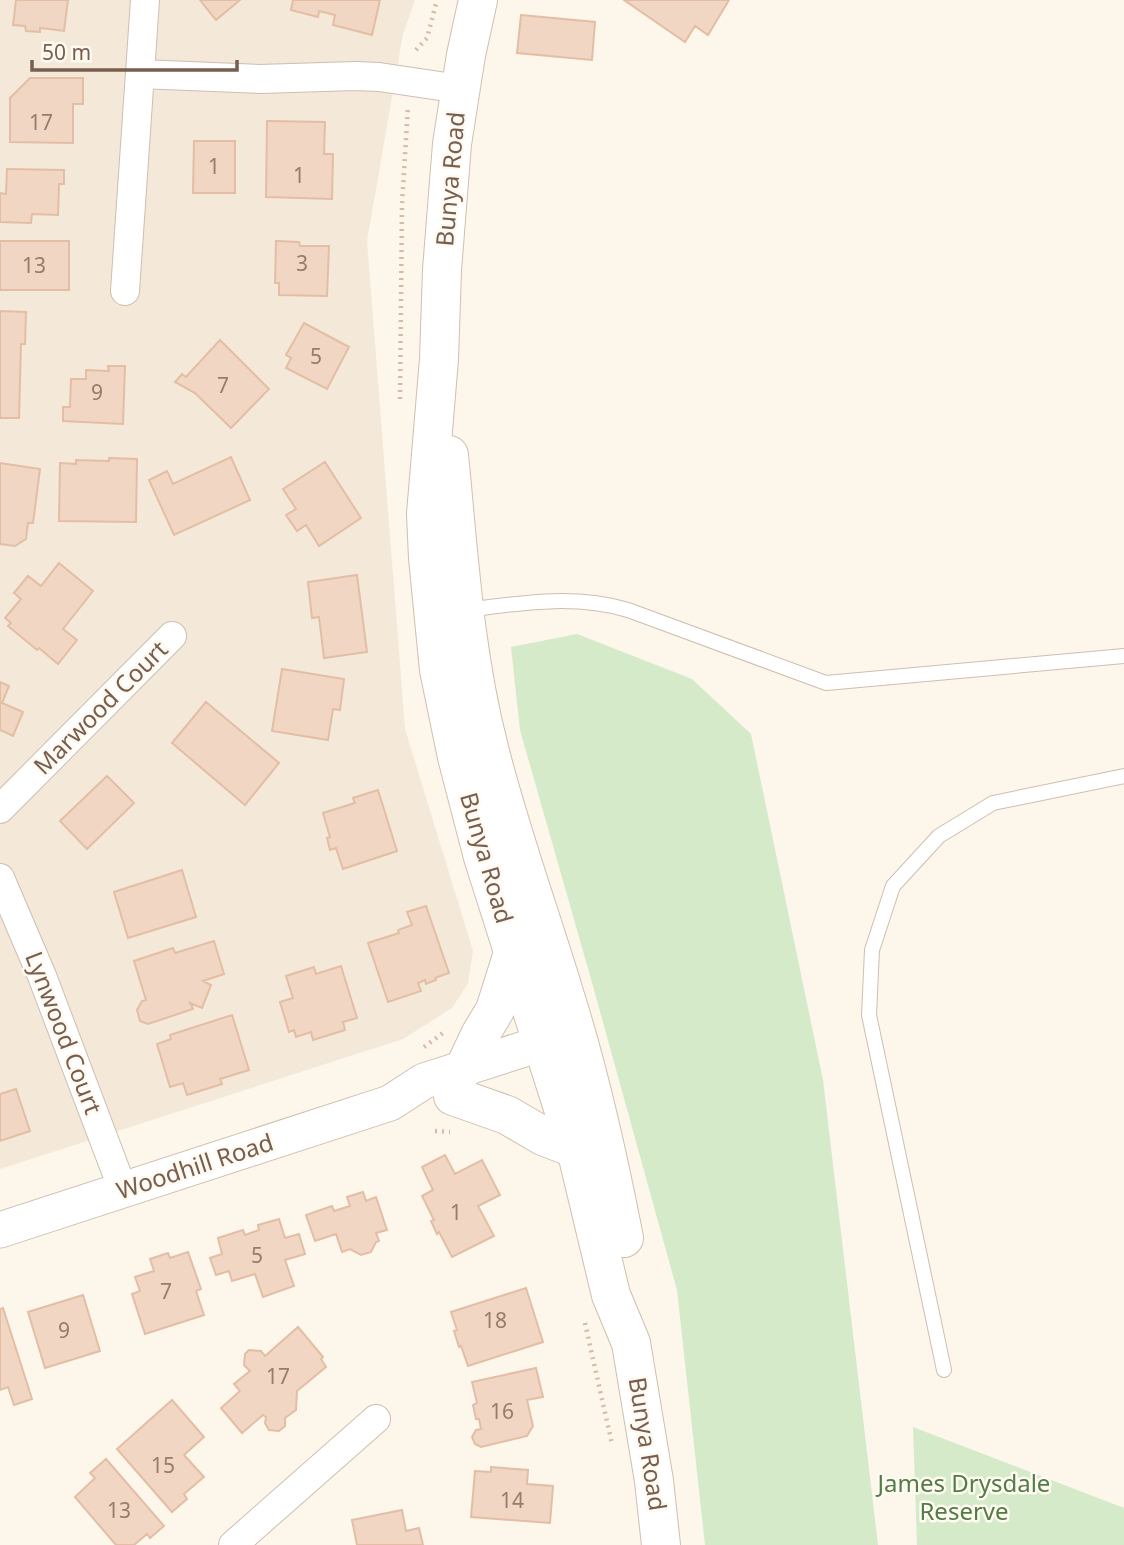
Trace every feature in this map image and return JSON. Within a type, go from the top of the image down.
[{"type":"main road","name":"Bunya Road","points":[[478,0],[452,144],[442,270],[439,359],[426,514],[448,612],[471,669],[489,749],[520,857],[562,1049],[576,1149],[611,1295],[631,1343],[654,1481],[661,1545]]},
{"type":"main road","name":"Bunya Road","points":[[448,612],[439,670],[457,757],[483,858],[513,953],[604,1140],[635,1293],[631,1343]]},
{"type":"main road","points":[[513,953],[495,1010],[480,1035],[459,1082],[543,1136],[576,1149]]},
{"type":"street","points":[[125,292],[145,0]]},
{"type":"street","points":[[140,74],[260,79],[379,77],[460,89]]},
{"type":"street","name":"Marwood Court","points":[[0,809],[172,636]]},
{"type":"street","name":"Lynwood Court","points":[[0,878],[42,976],[123,1190]]},
{"type":"street","name":"Woodhill Road","points":[[0,1230],[390,1103],[424,1081],[459,1082],[562,1049]]},
{"type":"street","points":[[237,1544],[376,1419]]},
{"type":"lane","points":[[448,612],[521,602],[608,604],[826,683],[1124,656]]},
{"type":"lane","points":[[944,1370],[869,1015],[872,950],[893,886],[939,836],[993,803],[1124,776]]},
{"type":"path","points":[[416,50],[427,38],[437,0]]},
{"type":"path","points":[[435,1131],[462,1133]]},
{"type":"path","points":[[584,1318],[614,1452]]},
{"type":"shaded area","points":[[0,0],[415,0],[403,34],[367,241],[405,729],[473,951],[468,983],[452,1008],[403,1039],[0,1169]]},
{"type":"green space","points":[[577,634],[692,679],[751,734],[823,1080],[878,1545],[705,1545],[677,1290],[520,730],[511,647]]},
{"type":"green space","name":"James Drysdale Reserve","points":[[913,1427],[1124,1508],[1124,1545],[917,1545]]},
{"type":"building","points":[[16,0],[68,0],[64,31],[40,28],[40,32],[26,31],[25,26],[13,25]]},
{"type":"building","points":[[200,0],[240,0],[216,20]]},
{"type":"building","points":[[293,0],[380,0],[372,35],[333,25],[335,15],[319,11],[318,17],[291,10]]},
{"type":"building","points":[[624,0],[729,0],[708,35],[695,26],[685,42]]},
{"type":"building","points":[[521,15],[595,22],[592,60],[517,53]]},
{"type":"building","points":[[30,78],[83,78],[83,104],[73,104],[73,143],[10,142],[10,98]]},
{"type":"building","points":[[267,121],[325,122],[324,154],[333,154],[332,199],[266,197]]},
{"type":"building","points":[[194,141],[235,141],[235,193],[193,193]]},
{"type":"building","points":[[7,169],[64,170],[64,184],[59,184],[58,215],[32,214],[31,223],[0,222],[0,193],[6,194]]},
{"type":"building","points":[[0,241],[69,241],[69,290],[0,290]]},
{"type":"building","points":[[276,241],[299,242],[300,246],[329,246],[327,296],[279,295],[279,283],[275,283]]},
{"type":"building","points":[[0,311],[26,312],[25,344],[21,344],[19,418],[0,418]]},
{"type":"building","points":[[304,323],[349,347],[327,389],[286,368],[291,358],[286,355]]},
{"type":"building","points":[[220,340],[269,389],[231,428],[195,393],[175,382],[182,374],[186,377]]},
{"type":"building","points":[[108,366],[125,366],[123,424],[63,421],[63,407],[70,407],[71,379],[86,379],[86,370],[109,371]]},
{"type":"building","points":[[231,457],[250,500],[174,535],[149,480],[167,471],[173,484]]},
{"type":"building","points":[[109,458],[137,459],[136,522],[59,521],[60,463],[76,464],[76,460],[109,461]]},
{"type":"building","points":[[325,462],[361,518],[319,546],[306,525],[297,531],[286,515],[296,509],[283,489]]},
{"type":"building","points":[[0,463],[40,469],[33,523],[28,523],[26,539],[15,546],[0,544]]},
{"type":"building","points":[[59,563],[93,591],[63,629],[77,640],[58,664],[8,626],[11,623],[5,618],[21,599],[14,593],[28,576],[41,586]]},
{"type":"building","points":[[357,575],[367,652],[324,658],[319,617],[312,618],[308,582]]},
{"type":"building","points":[[282,669],[344,679],[340,710],[333,709],[328,740],[272,731]]},
{"type":"building","points":[[0,682],[9,686],[2,703],[23,712],[13,736],[0,730]]},
{"type":"building","points":[[206,702],[279,763],[245,805],[172,743]]},
{"type":"building","points":[[107,776],[134,803],[87,849],[60,821]]},
{"type":"building","points":[[378,790],[397,851],[343,869],[336,848],[330,850],[327,838],[330,837],[323,813],[355,803],[353,798]]},
{"type":"building","points":[[182,870],[196,917],[128,938],[114,892]]},
{"type":"building","points":[[426,906],[449,973],[426,984],[425,980],[418,983],[421,991],[388,1002],[368,943],[399,933],[398,930],[412,925],[407,912]]},
{"type":"building","points":[[214,941],[224,974],[203,981],[211,985],[202,1008],[190,1003],[193,1009],[148,1024],[140,1021],[137,1010],[142,1001],[146,1000],[134,961],[173,948],[175,953]]},
{"type":"building","points":[[341,966],[357,1018],[343,1022],[345,1030],[313,1040],[311,1032],[296,1037],[294,1030],[289,1032],[280,1002],[293,998],[286,976],[314,967],[316,974]]},
{"type":"building","points":[[232,1015],[249,1070],[220,1079],[222,1084],[187,1095],[183,1083],[170,1087],[157,1044],[171,1039],[170,1035]]},
{"type":"building","points":[[16,1089],[30,1131],[0,1141],[0,1094]]},
{"type":"building","points":[[445,1155],[455,1174],[482,1160],[500,1195],[478,1206],[494,1236],[452,1257],[439,1232],[437,1234],[431,1221],[434,1220],[422,1196],[433,1190],[422,1167]]},
{"type":"building","points":[[363,1192],[366,1201],[376,1197],[387,1230],[376,1233],[379,1241],[371,1252],[361,1255],[350,1249],[342,1252],[336,1234],[315,1241],[306,1215],[332,1206],[334,1211],[350,1206],[347,1197]]},
{"type":"building","points":[[279,1219],[285,1238],[299,1234],[305,1254],[285,1260],[294,1286],[263,1297],[255,1274],[232,1281],[229,1271],[216,1275],[210,1258],[222,1254],[218,1238],[243,1230],[245,1235],[259,1230],[258,1225]]},
{"type":"building","points":[[188,1252],[201,1289],[196,1291],[204,1315],[145,1334],[132,1294],[140,1291],[135,1277],[154,1271],[150,1259],[168,1253],[170,1258]]},
{"type":"building","points":[[526,1288],[543,1342],[468,1366],[461,1346],[459,1347],[451,1312]]},
{"type":"building","points":[[83,1295],[100,1351],[45,1368],[28,1312]]},
{"type":"building","points":[[3,1308],[32,1399],[14,1405],[8,1387],[0,1390],[0,1309]]},
{"type":"building","points":[[298,1327],[323,1357],[321,1359],[326,1367],[297,1391],[296,1410],[285,1418],[285,1426],[279,1431],[269,1430],[263,1415],[242,1433],[221,1408],[240,1391],[234,1384],[250,1371],[244,1365],[245,1354],[249,1350],[261,1351],[265,1356]]},
{"type":"building","points":[[536,1368],[543,1397],[527,1400],[533,1426],[527,1436],[481,1447],[475,1444],[472,1437],[476,1430],[481,1429],[473,1405],[477,1403],[472,1382]]},
{"type":"building","points":[[172,1400],[204,1437],[184,1455],[204,1477],[184,1494],[187,1499],[172,1512],[117,1449]]},
{"type":"building","points":[[106,1459],[164,1526],[150,1538],[147,1534],[134,1545],[116,1545],[75,1497],[95,1478],[90,1473]]},
{"type":"building","points":[[491,1467],[528,1470],[527,1484],[553,1486],[550,1523],[471,1517],[475,1471],[491,1472]]},
{"type":"building","points":[[402,1510],[406,1531],[419,1528],[423,1545],[357,1545],[352,1520]]}]
